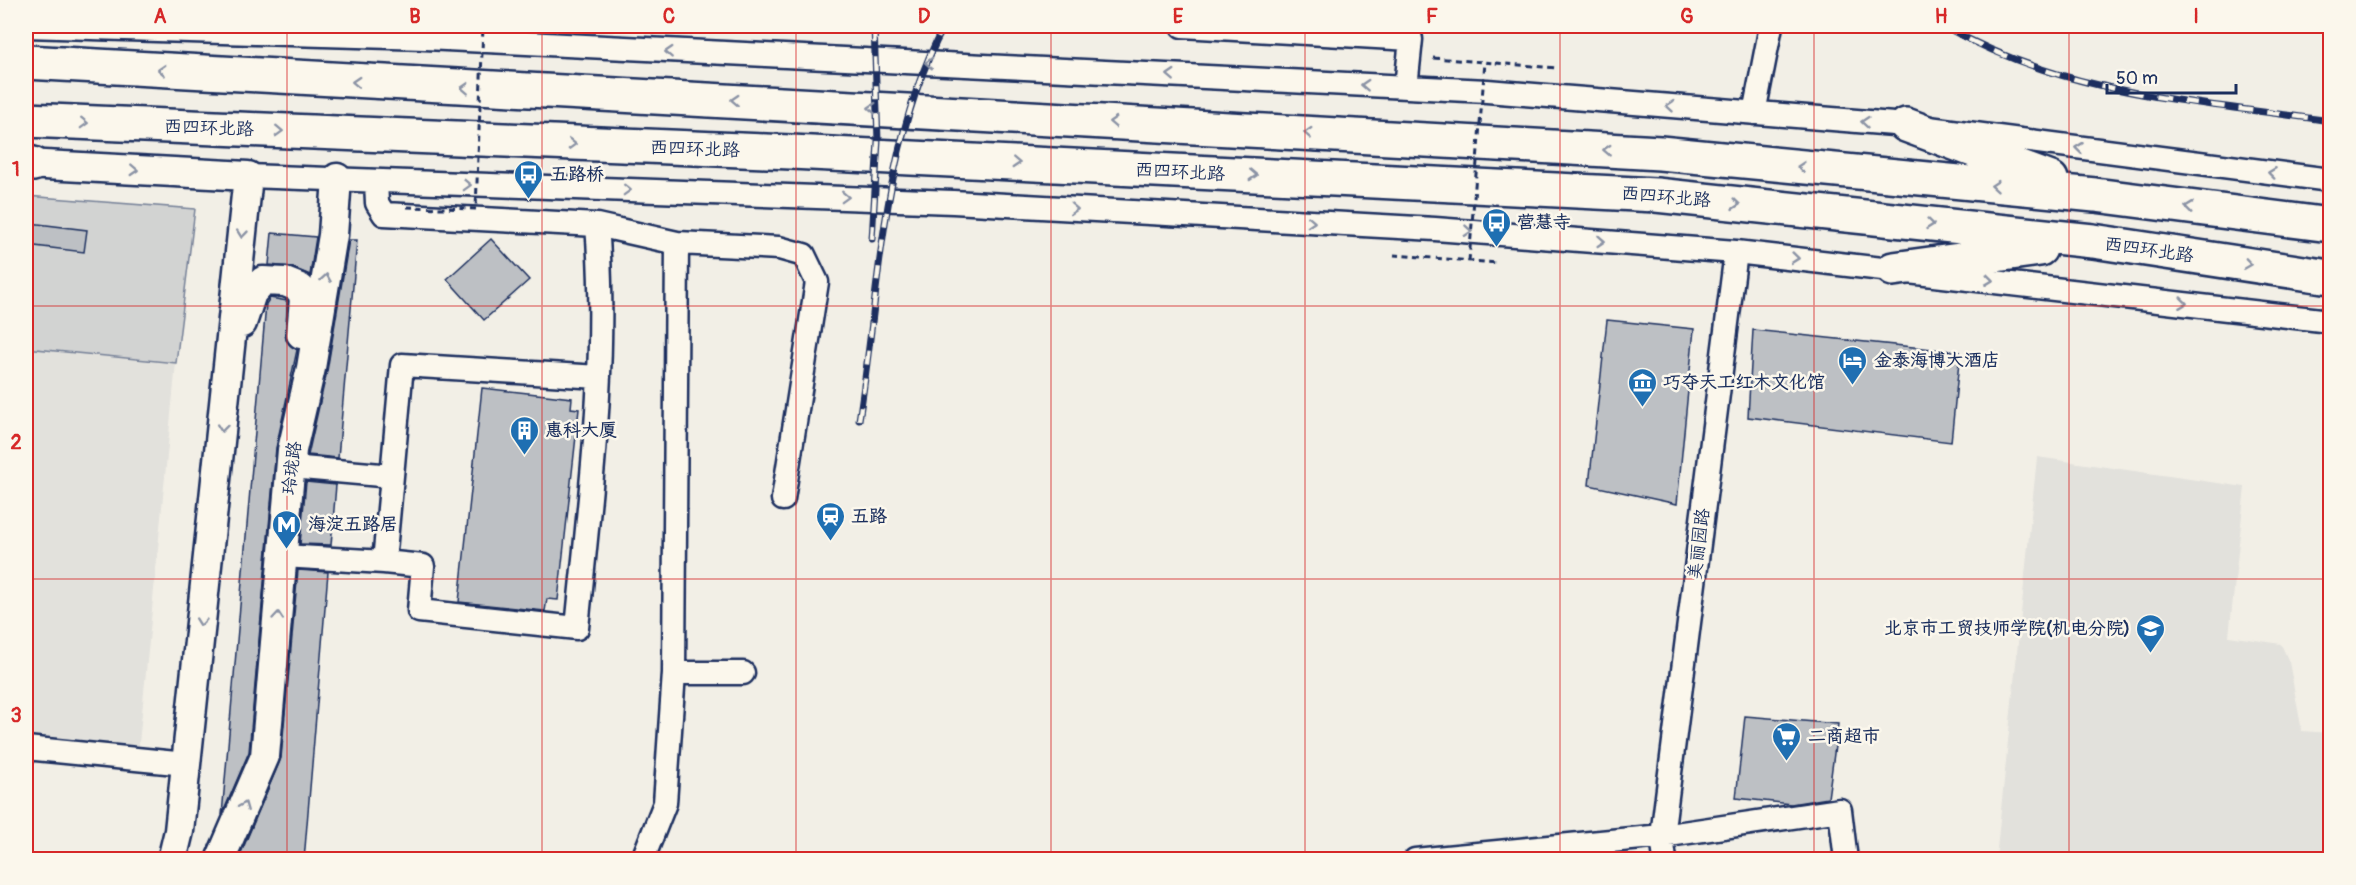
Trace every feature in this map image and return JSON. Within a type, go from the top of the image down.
[{"type":"highway","points":[[26,62],[1660,153],[2095,195],[2331,225]]},
{"type":"highway","name":"西四环北路","points":[[26,120],[791,152],[1656,195],[2093,241],[2331,277]]},
{"type":"highway","points":[[1906,125],[2095,195]]},
{"type":"highway","points":[[1893,269],[2093,241]]},
{"type":"main road","points":[[28,163],[248,176],[179,831],[172,860]]},
{"type":"main road","name":"玲珑路","points":[[220,860],[265,756],[292,458],[333,235],[337,178]]},
{"type":"main road","points":[[228,368],[252,293],[263,281],[285,282],[300,288],[304,299],[292,458]]},
{"type":"street","points":[[26,26],[401,31],[1487,91],[1906,125],[2331,180]]},
{"type":"street","points":[[1182,26],[1411,39],[1406,87]]},
{"type":"street","points":[[1754,113],[1771,26]]},
{"type":"street","points":[[248,176],[977,203],[1435,229],[1736,252],[2331,321]]},
{"type":"street","points":[[376,181],[377,202],[384,214],[597,225],[677,243],[779,248],[804,255],[817,282],[783,499]]},
{"type":"street","points":[[284,556],[423,566],[419,611],[577,628],[599,377],[601,270],[597,225]]},
{"type":"street","points":[[644,856],[665,803],[674,673],[677,243]]},
{"type":"street","name":"美丽园路","points":[[1665,860],[1662,836],[1736,252]]},
{"type":"street","points":[[384,562],[402,364],[599,377]]},
{"type":"street","points":[[292,458],[392,476]]},
{"type":"street","points":[[674,673],[743,674]]},
{"type":"street","points":[[26,748],[186,764]]},
{"type":"street","points":[[1415,860],[1662,836],[1840,810],[1846,860]]},
{"type":"path","points":[[407,207],[476,209],[483,26]]},
{"type":"path","points":[[1433,58],[1557,68]]},
{"type":"path","points":[[1469,261],[1485,62]]},
{"type":"path","points":[[1394,255],[1498,263]]},
{"type":"shaded area","points":[[26,196],[195,209],[176,363],[26,348]]},
{"type":"shaded area","points":[[26,348],[176,363],[138,754],[26,743]]},
{"type":"shaded area","name":"北京市工贸技师学院(机电分院)","points":[[2037,457],[2245,487],[2229,636],[2281,644],[2289,662],[2302,731],[2330,733],[2330,859],[1996,859]]},
{"type":"building","points":[[30,223],[87,230],[84,252],[27,245]]},
{"type":"building","points":[[272,233],[316,237],[310,275],[291,267],[269,265]]},
{"type":"building","points":[[491,239],[529,280],[484,320],[447,279]]},
{"type":"building","points":[[349,240],[357,240],[338,458],[308,455],[327,371]]},
{"type":"building","points":[[270,298],[287,301],[286,340],[297,350],[276,448],[249,752],[222,815],[266,304]]},
{"type":"building","name":"巧夺天工红木文化馆","points":[[1607,320],[1694,329],[1677,504],[1589,485]]},
{"type":"building","name":"金泰海博大酒店","points":[[1753,330],[1960,352],[1951,442],[1748,417]]},
{"type":"building","name":"惠科大厦","points":[[482,388],[572,398],[571,408],[579,409],[558,600],[547,599],[545,611],[459,602]]},
{"type":"building","points":[[306,482],[336,485],[331,545],[300,544]]},
{"type":"building","points":[[298,570],[328,572],[304,860],[238,860],[281,758]]},
{"type":"building","name":"二商超市","points":[[1745,716],[1838,724],[1828,798],[1791,804],[1736,798]]},
{"type":"railway","points":[[872,239],[878,141],[874,26]]},
{"type":"railway","points":[[859,420],[886,219],[895,169],[907,120],[923,72],[944,26]]},
{"type":"railway","points":[[1944,26],[1990,49],[2037,68],[2085,82],[2181,101],[2330,121]]},
{"type":"place","name":"五路桥","points":[[529,200]]},
{"type":"place","name":"营慧寺","points":[[1496,248]]},
{"type":"place","name":"金泰海博大酒店","points":[[1853,386]]},
{"type":"place","name":"巧夺天工红木文化馆","points":[[1642,408]]},
{"type":"place","name":"惠科大厦","points":[[524,456]]},
{"type":"place","name":"五路","points":[[830,542]]},
{"type":"place","name":"海淀五路居","points":[[287,550]]},
{"type":"place","name":"北京市工贸技师学院(机电分院)","points":[[2151,654]]},
{"type":"place","name":"二商超市","points":[[1787,762]]}]
